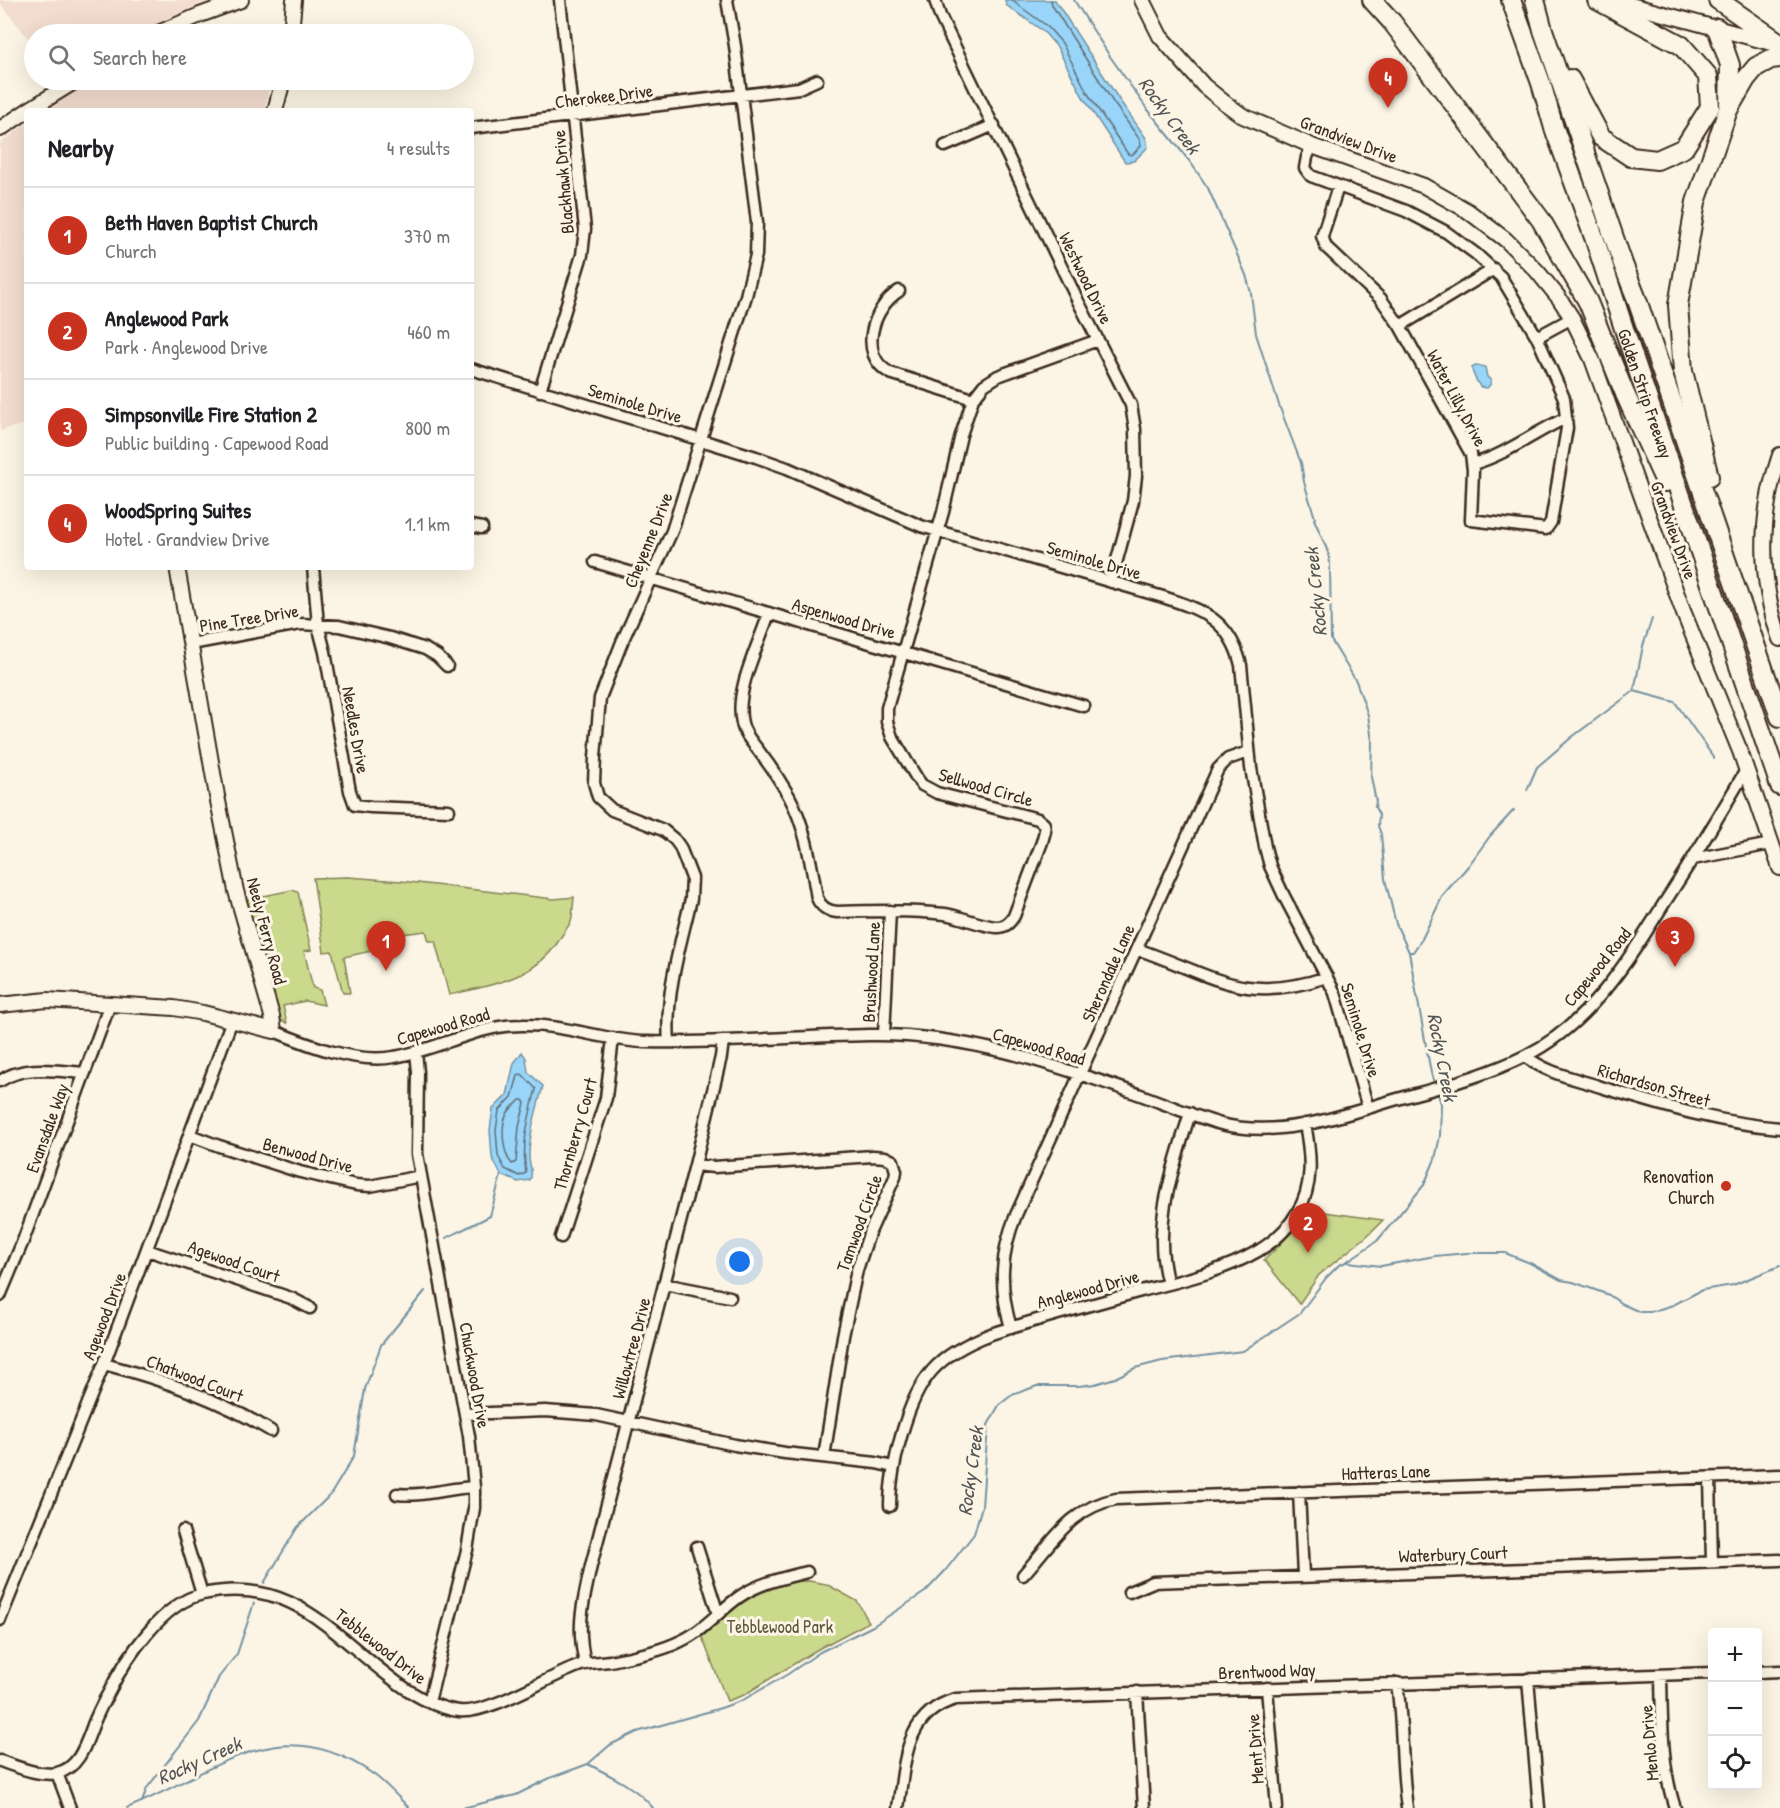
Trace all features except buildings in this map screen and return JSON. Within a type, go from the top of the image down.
[{"type":"highway","points":[[1372,0],[1392,22],[1541,220],[1588,302],[1625,394],[1710,580]]},
{"type":"highway","name":"Golden Strip Freeway","points":[[1511,0],[1606,271],[1780,786]]},
{"type":"highway","name":"Golden Strip Freeway","points":[[1535,0],[1780,717]]},
{"type":"highway","points":[[1544,30],[1601,137],[1631,157],[1657,160],[1684,148],[1710,108],[1708,76],[1681,45],[1598,0]]},
{"type":"highway","points":[[1718,0],[1780,44]]},
{"type":"highway","points":[[1717,28],[1730,65],[1728,110]]},
{"type":"highway","points":[[1729,567],[1683,370],[1678,305],[1696,202],[1728,110],[1746,79],[1756,67],[1771,59],[1780,58]]},
{"type":"street","points":[[179,24],[241,0]]},
{"type":"street","points":[[292,24],[294,0]]},
{"type":"street","name":"Blackhawk Drive","points":[[540,391],[585,241],[560,0]]},
{"type":"street","name":"Cheyenne Drive","points":[[669,1042],[667,1021],[669,999],[691,899],[690,869],[680,847],[668,833],[657,826],[612,810],[598,797],[594,783],[600,698],[672,531],[746,296],[756,255],[756,222],[733,29],[727,0]]},
{"type":"street","name":"Westwood Drive","points":[[936,0],[940,16],[1128,399],[1133,414],[1136,476],[1133,501],[1111,582]]},
{"type":"street","name":"Grandview Drive","points":[[1142,0],[1160,36],[1204,86],[1243,116],[1312,146],[1424,186],[1468,211],[1506,240],[1537,271],[1559,298],[1572,318],[1592,359],[1683,611],[1740,751],[1780,867]]},
{"type":"street","points":[[1612,0],[1780,44]]},
{"type":"street","name":"Cherokee Drive","points":[[474,128],[799,88],[817,80]]},
{"type":"street","points":[[32,108],[61,90]]},
{"type":"street","points":[[276,108],[280,90]]},
{"type":"street","points":[[0,129],[24,113]]},
{"type":"street","points":[[945,146],[994,125]]},
{"type":"street","name":"Water Lilly Drive","points":[[1312,146],[1305,168],[1311,176],[1406,211],[1453,238],[1501,277],[1537,337],[1564,398],[1567,428],[1551,522],[1546,529],[1471,520],[1473,464],[1471,454],[1400,326],[1381,299],[1326,247],[1323,236],[1338,187]]},
{"type":"street","points":[[1400,326],[1494,269]]},
{"type":"street","points":[[899,291],[885,303],[874,328],[871,345],[876,361],[890,373],[973,399]]},
{"type":"street","points":[[1537,337],[1572,318]]},
{"type":"street","name":"Sellwood Circle","points":[[769,613],[743,690],[742,725],[794,805],[821,906],[837,912],[924,912],[951,915],[992,926],[1007,924],[1014,916],[1042,842],[1044,824],[1038,819],[937,793],[922,784],[892,737],[887,722],[887,708],[937,531],[961,435],[973,399],[984,385],[998,376],[1098,340]]},
{"type":"street","name":"Seminole Drive","points":[[474,370],[770,462],[937,531],[1193,607],[1211,616],[1226,630],[1236,647],[1241,665],[1248,752],[1270,866],[1338,1000],[1368,1108]]},
{"type":"street","points":[[1473,464],[1489,460],[1566,418]]},
{"type":"street","points":[[1780,455],[1769,495],[1764,544],[1766,586],[1780,639]]},
{"type":"street","name":"Aspenwood Drive","points":[[595,562],[1084,706]]},
{"type":"street","name":"Neely Ferry Road","points":[[178,570],[236,891],[272,1016],[274,1031]]},
{"type":"street","name":"Needles Drive","points":[[313,570],[318,625],[350,791],[355,805],[449,810]]},
{"type":"street","name":"Pine Tree Drive","points":[[191,644],[300,624],[339,626],[425,649],[447,666]]},
{"type":"street","name":"Sherondale Lane","points":[[1011,1328],[1004,1306],[1003,1262],[1007,1238],[1016,1215],[1218,769],[1228,759],[1248,752]]},
{"type":"street","name":"Capewood Road","points":[[274,1031],[293,1039],[359,1057],[389,1058],[416,1052],[484,1030],[518,1025],[546,1026],[645,1042],[884,1035],[922,1036],[967,1042],[998,1050],[1080,1075],[1222,1124],[1249,1129],[1281,1129],[1368,1108],[1486,1072],[1525,1056],[1571,1025],[1601,994],[1642,939],[1746,770]]},
{"type":"street","points":[[1693,859],[1771,844]]},
{"type":"street","name":"Brushwood Lane","points":[[884,1035],[890,911]]},
{"type":"street","points":[[1137,949],[1215,980],[1243,987],[1284,988],[1327,977]]},
{"type":"street","points":[[0,1005],[47,1000],[190,1010],[274,1031]]},
{"type":"street","name":"Evansdale Way","points":[[0,1296],[23,1241],[110,1004]]},
{"type":"street","name":"Agewood Drive","points":[[0,1620],[104,1364],[232,1020]]},
{"type":"street","name":"Thornberry Court","points":[[561,1237],[606,1098],[613,1038]]},
{"type":"street","name":"Willowtree Drive","points":[[585,1664],[580,1645],[581,1613],[591,1566],[695,1165],[723,1041]]},
{"type":"street","name":"Chuckwood Drive","points":[[416,1052],[418,1072],[416,1145],[473,1461],[474,1487],[474,1508],[467,1550],[429,1702]]},
{"type":"street","name":"Richardson Street","points":[[1525,1056],[1539,1067],[1666,1108],[1729,1122],[1780,1128]]},
{"type":"street","points":[[0,1081],[10,1074],[32,1070],[85,1073]]},
{"type":"street","points":[[1168,1284],[1161,1252],[1165,1199],[1190,1113]]},
{"type":"street","name":"Anglewood Drive","points":[[890,1506],[893,1467],[912,1400],[929,1373],[958,1348],[991,1334],[1213,1270],[1248,1256],[1270,1243],[1288,1226],[1303,1203],[1309,1181],[1308,1140],[1305,1124]]},
{"type":"street","name":"Benwood Drive","points":[[190,1135],[300,1172],[356,1185],[370,1186],[399,1182],[421,1176]]},
{"type":"street","name":"Tamwood Circle","points":[[695,1165],[714,1167],[873,1156],[885,1157],[893,1161],[895,1177],[864,1248],[849,1306],[824,1457]]},
{"type":"street","name":"Agewood Court","points":[[147,1250],[291,1298],[310,1308]]},
{"type":"street","points":[[664,1284],[730,1297]]},
{"type":"street","name":"Chatwood Court","points":[[104,1364],[220,1404],[272,1431]]},
{"type":"street","points":[[465,1414],[545,1411],[596,1415],[735,1445],[893,1467]]},
{"type":"street","name":"Hatteras Lane","points":[[1023,1575],[1065,1526],[1082,1512],[1102,1502],[1139,1497],[1780,1475]]},
{"type":"street","points":[[1710,1478],[1712,1562]]},
{"type":"street","points":[[397,1494],[413,1496],[474,1487]]},
{"type":"street","points":[[1299,1491],[1303,1575]]},
{"type":"street","points":[[183,1531],[202,1594]]},
{"type":"street","points":[[697,1547],[718,1614]]},
{"type":"street","name":"Waterbury Court","points":[[1130,1592],[1153,1582],[1780,1560]]},
{"type":"street","name":"Tebblewood Drive","points":[[57,1773],[72,1765],[79,1757],[110,1690],[144,1638],[172,1610],[202,1594],[255,1591],[294,1604],[321,1620],[398,1684],[429,1702],[460,1711],[479,1710],[585,1664],[671,1646],[695,1634],[737,1598],[754,1588],[807,1572]]},
{"type":"street","points":[[1762,1672],[1780,1671]]},
{"type":"street","name":"Brentwood Way","points":[[898,1808],[911,1737],[916,1726],[927,1714],[947,1701],[977,1697],[1708,1673]]},
{"type":"street","name":"Menlo Drive","points":[[1661,1675],[1666,1767],[1675,1808]]},
{"type":"street","points":[[1528,1679],[1539,1808]]},
{"type":"street","points":[[1398,1683],[1402,1770],[1407,1808]]},
{"type":"street","name":"Ment Drive","points":[[1267,1688],[1277,1808]]},
{"type":"street","points":[[1137,1692],[1144,1808]]},
{"type":"street","points":[[0,1761],[39,1772],[57,1773],[70,1808]]},
{"type":"shaded area","points":[[0,0],[212,0],[156,24],[24,24],[24,33]]},
{"type":"shaded area","points":[[73,90],[269,90],[265,108],[48,108]]},
{"type":"shaded area","points":[[24,125],[24,424],[0,431],[0,143]]},
{"type":"green space","points":[[348,877],[554,899],[574,897],[572,918],[551,951],[539,962],[512,978],[497,983],[449,995],[435,941],[429,941],[426,931],[402,934],[403,944],[344,957],[350,993],[343,993],[332,951],[324,952],[313,878]]},
{"type":"green space","points":[[292,890],[298,892],[311,950],[304,951],[313,988],[320,990],[324,1005],[305,1001],[283,1006],[287,1023],[279,1019],[245,900]]},
{"type":"green space","points":[[1310,1210],[1383,1220],[1319,1275],[1299,1304],[1264,1260]]},
{"type":"green space","name":"Tebblewood Park","points":[[809,1581],[826,1584],[857,1601],[869,1622],[818,1649],[744,1695],[727,1701],[702,1637],[740,1604],[761,1590],[785,1582]]},
{"type":"water","points":[[1005,0],[1055,0],[1146,138],[1148,147],[1134,161],[1125,162],[1083,97],[1057,47],[1043,31],[1006,5]]},
{"type":"water","points":[[1477,365],[1485,367],[1487,377],[1491,380],[1487,388],[1480,387],[1474,375],[1472,368]]},
{"type":"water","points":[[522,1052],[526,1058],[528,1072],[543,1086],[530,1139],[531,1177],[530,1180],[518,1182],[501,1175],[492,1157],[490,1130],[493,1109],[507,1095],[514,1063]]},
{"type":"waterway","name":"Rocky Creek","points":[[1074,0],[1145,106],[1208,188],[1246,275],[1251,293],[1256,334],[1301,463],[1314,519],[1328,552],[1331,640],[1356,681],[1368,715],[1372,741],[1371,777],[1375,807],[1379,815],[1378,826],[1381,834],[1385,879],[1396,924],[1409,952],[1435,1086]]},
{"type":"waterway","points":[[1527,790],[1537,767],[1572,737],[1634,691],[1643,646],[1652,619]]},
{"type":"waterway","points":[[1634,691],[1675,702],[1714,758]]},
{"type":"waterway","points":[[1409,952],[1413,952],[1422,939],[1443,895],[1514,810]]},
{"type":"waterway","name":"Rocky Creek","points":[[462,1808],[516,1795],[550,1778],[588,1764],[610,1745],[637,1732],[743,1700],[820,1652],[873,1626],[925,1592],[974,1534],[982,1506],[988,1425],[999,1405],[1012,1395],[1037,1386],[1095,1384],[1115,1378],[1135,1368],[1162,1361],[1243,1351],[1300,1313],[1326,1278],[1339,1265],[1377,1241],[1424,1185],[1435,1159],[1440,1136],[1441,1104],[1437,1091]]},
{"type":"waterway","points":[[446,1238],[490,1216],[501,1175]]},
{"type":"waterway","points":[[1348,1262],[1381,1266],[1435,1256],[1505,1253],[1530,1263],[1561,1280],[1609,1295],[1640,1312],[1650,1312],[1673,1305],[1702,1290],[1733,1285],[1780,1266]]},
{"type":"waterway","points":[[264,1583],[297,1528],[331,1494],[354,1456],[365,1389],[381,1345],[425,1291]]},
{"type":"waterway","points":[[142,1802],[147,1788],[199,1721],[219,1677],[237,1654],[254,1603]]},
{"type":"waterway","name":"Rocky Creek","points":[[127,1808],[218,1764],[247,1753],[277,1746],[307,1746],[339,1755],[373,1774],[409,1808]]},
{"type":"waterway","points":[[588,1764],[631,1788],[653,1808]]},
{"type":"place","name":"WoodSpring Suites","points":[[1388,108]]},
{"type":"place","name":"Simpsonville Fire Station 2","points":[[1675,967]]},
{"type":"place","name":"Beth Haven Baptist Church","points":[[386,971]]},
{"type":"place","name":"Renovation Church","points":[[1726,1186]]},
{"type":"place","name":"Anglewood Park","points":[[1308,1253]]}]
